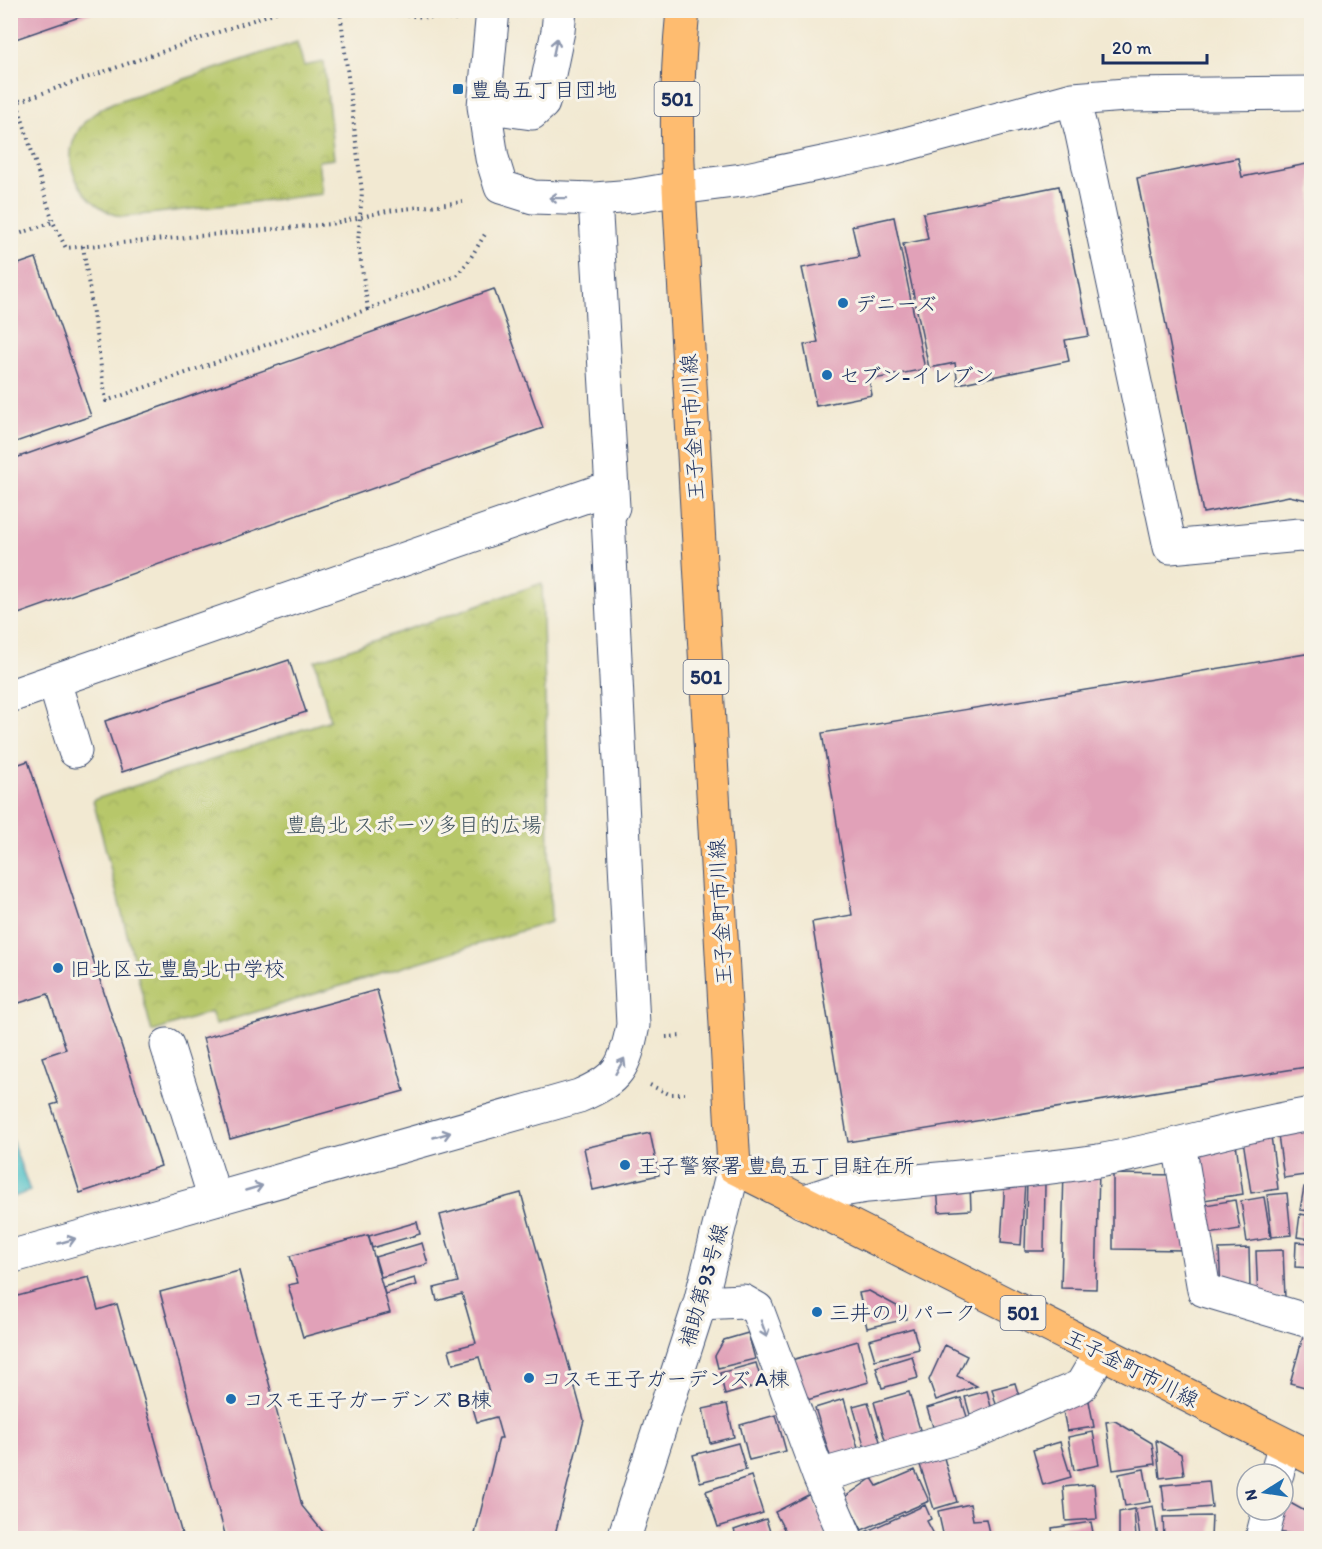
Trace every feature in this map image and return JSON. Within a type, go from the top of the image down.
[{"type":"main road","name":"王子金町市川線","points":[[683,10],[678,65],[676,137],[734,1167],[1101,1353],[1291,1459]]},
{"type":"street","points":[[493,10],[484,106],[492,158],[501,187],[533,197],[595,199],[633,196],[742,180],[884,150],[1072,99],[1126,94],[1311,93]]},
{"type":"street","points":[[484,106],[532,113],[543,103],[558,31],[560,10]]},
{"type":"street","points":[[1072,99],[1085,146],[1170,548],[1300,536],[1311,537]]},
{"type":"street","points":[[10,1257],[579,1096],[601,1087],[617,1072],[628,1050],[633,1025],[608,516],[613,507],[595,199]]},
{"type":"street","points":[[10,696],[612,487]]},
{"type":"street","points":[[54,681],[75,751]]},
{"type":"street","points":[[167,1045],[214,1199]]},
{"type":"street","points":[[802,1202],[846,1189],[1098,1160],[1311,1114]]},
{"type":"street","points":[[1179,1144],[1204,1290],[1311,1322]]},
{"type":"street","name":"補助第93号線","points":[[624,1539],[700,1303],[734,1167]]},
{"type":"street","points":[[700,1303],[743,1301],[757,1309],[844,1538]]},
{"type":"street","points":[[819,1476],[969,1434],[1081,1386],[1101,1353]]},
{"type":"street","points":[[1262,1539],[1266,1522]]},
{"type":"path","points":[[10,104],[282,10]]},
{"type":"path","points":[[368,309],[358,242],[362,192],[340,13],[367,12],[460,20]]},
{"type":"path","points":[[17,102],[53,222],[66,248],[331,225],[387,211],[463,202]]},
{"type":"path","points":[[10,237],[53,222]]},
{"type":"path","points":[[83,246],[106,401],[456,276],[468,262],[487,231]]},
{"type":"path","points":[[646,1083],[669,1094],[686,1094]]},
{"type":"green space","points":[[297,42],[304,66],[324,62],[334,159],[318,161],[322,194],[122,217],[96,204],[78,183],[71,156],[73,142],[83,124],[99,110],[112,103]]},
{"type":"green space","name":"豊島北 スポーツ多目的広場","points":[[542,583],[551,922],[216,1024],[211,1012],[152,1032],[93,800],[330,720],[315,661]]},
{"type":"water","points":[[10,1135],[30,1191],[11,1198],[10,1198]]},
{"type":"building","points":[[10,10],[97,10],[97,11],[10,41]]},
{"type":"building","points":[[1238,158],[1242,177],[1312,163],[1312,501],[1289,496],[1203,513],[1137,178]]},
{"type":"building","points":[[1059,186],[1089,336],[1065,340],[1069,361],[958,384],[955,363],[929,368],[903,244],[928,239],[923,213]]},
{"type":"building","points":[[894,217],[925,369],[869,380],[872,395],[816,406],[804,345],[818,342],[802,268],[859,257],[852,226]]},
{"type":"building","points":[[36,258],[91,416],[10,444],[10,267]]},
{"type":"building","points":[[494,289],[543,428],[10,617],[10,460]]},
{"type":"building","points":[[1312,653],[1312,1066],[848,1142],[812,922],[852,915],[822,733]]},
{"type":"building","points":[[289,660],[306,712],[122,772],[105,721]]},
{"type":"building","points":[[28,761],[161,1166],[80,1193],[51,1105],[58,1103],[42,1057],[66,1049],[48,994],[19,1003],[10,978],[10,767]]},
{"type":"building","points":[[377,990],[404,1091],[230,1139],[203,1038]]},
{"type":"building","points":[[1307,1124],[1312,1174],[1284,1178],[1277,1128]]},
{"type":"building","points":[[650,1133],[659,1175],[593,1190],[584,1148]]},
{"type":"building","points":[[1271,1136],[1278,1189],[1251,1193],[1243,1140]]},
{"type":"building","points":[[1236,1143],[1243,1194],[1204,1200],[1197,1149]]},
{"type":"building","points":[[1064,1170],[1099,1170],[1096,1289],[1061,1288]]},
{"type":"building","points":[[1113,1174],[1177,1175],[1188,1250],[1113,1249]]},
{"type":"building","points":[[1005,1180],[1025,1182],[1021,1245],[1001,1243]]},
{"type":"building","points":[[1027,1182],[1045,1183],[1044,1251],[1025,1251]]},
{"type":"building","points":[[970,1185],[971,1210],[939,1212],[937,1187]]},
{"type":"building","points":[[1304,1187],[1312,1188],[1312,1211],[1300,1210]]},
{"type":"building","name":"コスモ王子ガーデンズ A棟","points":[[521,1193],[584,1420],[554,1538],[474,1538],[499,1438],[502,1438],[496,1417],[477,1422],[470,1398],[489,1392],[479,1357],[453,1364],[449,1350],[476,1343],[462,1294],[437,1301],[434,1288],[458,1282],[440,1215]]},
{"type":"building","points":[[1287,1193],[1291,1235],[1272,1237],[1267,1195]]},
{"type":"building","points":[[1264,1197],[1271,1238],[1247,1242],[1241,1201]]},
{"type":"building","points":[[1235,1200],[1240,1229],[1209,1234],[1205,1205]]},
{"type":"building","points":[[1300,1214],[1312,1216],[1312,1239],[1297,1237]]},
{"type":"building","points":[[417,1222],[420,1234],[372,1248],[369,1236]]},
{"type":"building","points":[[368,1235],[390,1313],[303,1337],[288,1285],[298,1283],[290,1256]]},
{"type":"building","points":[[1296,1242],[1312,1243],[1312,1268],[1295,1267]]},
{"type":"building","points":[[422,1243],[428,1264],[381,1277],[375,1257]]},
{"type":"building","points":[[1249,1248],[1250,1288],[1221,1289],[1219,1249]]},
{"type":"building","points":[[1283,1250],[1285,1298],[1258,1299],[1256,1251]]},
{"type":"building","name":"コスモ王子ガーデンズ B棟","points":[[239,1271],[302,1506],[328,1538],[226,1538],[160,1292]]},
{"type":"building","points":[[89,1277],[98,1310],[117,1304],[183,1538],[16,1538],[10,1520],[10,1298]]},
{"type":"building","points":[[415,1278],[417,1285],[385,1294],[383,1287]]},
{"type":"building","points":[[869,1291],[906,1311],[907,1319],[867,1328],[859,1293]]},
{"type":"building","points":[[913,1328],[919,1349],[875,1360],[869,1340]]},
{"type":"building","points":[[748,1333],[755,1359],[718,1368],[715,1356],[724,1340]]},
{"type":"building","points":[[1304,1333],[1312,1335],[1312,1389],[1290,1383]]},
{"type":"building","points":[[858,1341],[869,1382],[800,1402],[788,1361]]},
{"type":"building","points":[[945,1345],[967,1356],[957,1376],[977,1386],[936,1400],[929,1380]]},
{"type":"building","points":[[912,1356],[918,1378],[882,1388],[876,1367]]},
{"type":"building","points":[[756,1363],[762,1384],[725,1395],[720,1373]]},
{"type":"building","points":[[1015,1383],[1023,1409],[999,1416],[992,1389]]},
{"type":"building","points":[[987,1391],[994,1419],[973,1425],[965,1397]]},
{"type":"building","points":[[909,1392],[923,1440],[888,1450],[874,1402]]},
{"type":"building","points":[[961,1398],[970,1426],[936,1436],[927,1408]]},
{"type":"building","points":[[844,1399],[859,1452],[831,1459],[815,1408]]},
{"type":"building","points":[[1089,1401],[1094,1427],[1067,1431],[1062,1406]]},
{"type":"building","points":[[868,1402],[883,1451],[867,1456],[853,1406]]},
{"type":"building","points":[[727,1404],[734,1437],[710,1443],[703,1409]]},
{"type":"building","points":[[776,1415],[786,1451],[749,1460],[740,1425]]},
{"type":"building","points":[[1115,1421],[1152,1443],[1155,1464],[1113,1470],[1106,1422]]},
{"type":"building","points":[[1093,1432],[1099,1465],[1074,1470],[1068,1437]]},
{"type":"building","points":[[1156,1440],[1181,1454],[1184,1475],[1160,1478]]},
{"type":"building","points":[[1060,1442],[1071,1477],[1043,1485],[1033,1450]]},
{"type":"building","points":[[738,1443],[746,1470],[700,1482],[693,1455]]},
{"type":"building","points":[[944,1458],[957,1502],[934,1509],[920,1465]]},
{"type":"building","points":[[1144,1469],[1150,1502],[1125,1506],[1119,1474]]},
{"type":"building","points":[[915,1470],[929,1501],[862,1530],[845,1497],[872,1478],[877,1486]]},
{"type":"building","points":[[751,1476],[763,1513],[718,1527],[706,1491]]},
{"type":"building","points":[[1209,1481],[1212,1507],[1165,1511],[1162,1485]]},
{"type":"building","points":[[1094,1484],[1097,1519],[1066,1521],[1063,1487]]},
{"type":"building","points":[[810,1494],[830,1533],[819,1538],[781,1538],[786,1533],[775,1512]]},
{"type":"building","points":[[970,1504],[973,1520],[986,1519],[990,1538],[944,1538],[938,1511]]},
{"type":"building","points":[[925,1505],[931,1519],[927,1521],[936,1538],[868,1538],[865,1532]]},
{"type":"building","points":[[1153,1506],[1158,1538],[1140,1538],[1136,1509]]},
{"type":"building","points":[[1295,1506],[1312,1515],[1312,1537],[1278,1532],[1280,1522],[1295,1522]]},
{"type":"building","points":[[1134,1509],[1136,1538],[1119,1538],[1119,1512]]},
{"type":"building","points":[[1212,1516],[1211,1538],[1164,1538],[1163,1517]]},
{"type":"building","points":[[766,1519],[772,1538],[737,1538],[734,1530]]},
{"type":"building","points":[[1091,1522],[1094,1538],[1053,1538],[1052,1528]]},
{"type":"place","name":"豊島五丁目団地","points":[[458,89]]},
{"type":"place","name":"デニーズ","points":[[843,303]]},
{"type":"place","name":"セブン-イレブン","points":[[827,375]]},
{"type":"place","name":"旧北区立 豊島北中学校","points":[[58,968]]},
{"type":"place","name":"王子警察署 豊島五丁目駐在所","points":[[625,1165]]},
{"type":"place","name":"三井のリパーク","points":[[817,1312]]},
{"type":"place","name":"コスモ王子ガーデンズ A棟","points":[[529,1378]]},
{"type":"place","name":"コスモ王子ガーデンズ B棟","points":[[231,1399]]}]
